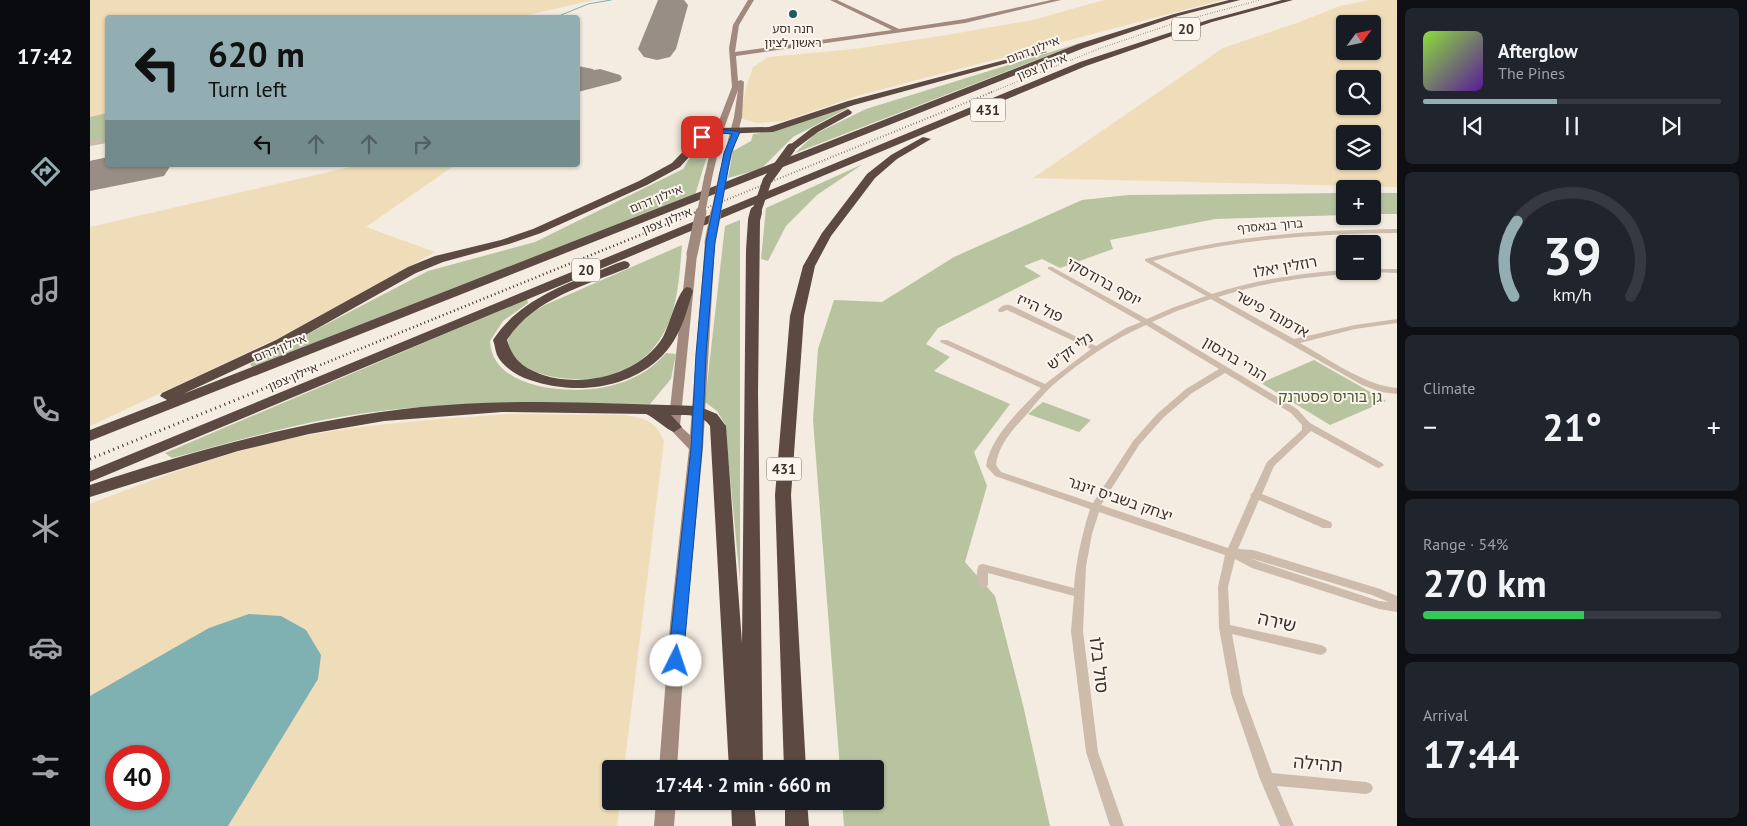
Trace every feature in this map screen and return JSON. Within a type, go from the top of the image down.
[{"type":"highway","name":"איילון דרום","points":[[90,436],[1047,59],[1136,27],[1237,0]]},
{"type":"highway","name":"איילון צפון","points":[[90,476],[1084,64],[1203,23],[1290,0]]},
{"type":"highway","points":[[90,432],[252,357],[412,270],[439,259],[537,231],[643,183],[676,165],[702,137],[719,131],[760,132],[851,103],[1136,27]]},
{"type":"highway","name":"431","points":[[795,760],[783,495],[797,316],[809,266],[826,235],[871,176],[894,157],[923,140],[1084,64]]},
{"type":"highway","name":"431","points":[[752,760],[750,393],[752,250],[754,220],[762,187],[771,172],[791,148],[824,124],[856,108],[987,67]]},
{"type":"highway","points":[[738,120],[747,125],[763,127],[783,126]]},
{"type":"highway","points":[[688,291],[676,325],[658,352],[630,372],[609,380],[576,383],[536,378],[510,363],[501,346],[502,335],[511,323],[540,303],[854,163],[878,149]]},
{"type":"highway","points":[[90,491],[272,437],[383,416],[513,407],[676,410],[698,411],[712,416],[718,426],[739,760]]},
{"type":"highway","points":[[645,409],[666,418],[674,427]]},
{"type":"highway","points":[[743,810],[744,826]]},
{"type":"highway","points":[[752,810],[753,826]]},
{"type":"highway","points":[[796,810],[797,826]]},
{"type":"street","points":[[696,448],[674,427],[692,254],[719,131],[735,87],[738,18],[751,0]]},
{"type":"street","points":[[833,0],[875,21],[896,29]]},
{"type":"street","points":[[842,0],[896,29]]},
{"type":"street","points":[[744,60],[755,54],[777,47],[987,13],[1043,0]]},
{"type":"street","points":[[736,53],[985,17],[1058,0]]},
{"type":"street","points":[[862,33],[878,28],[875,21]]},
{"type":"street","points":[[884,21],[900,24],[924,24]]},
{"type":"street","points":[[669,760],[678,625],[696,448],[710,242],[723,174],[736,132],[741,88],[736,53],[738,40],[736,30]]},
{"type":"street","points":[[748,45],[777,47]]},
{"type":"street","points":[[90,143],[105,140]]},
{"type":"street","name":"ברוך בנאסרף","points":[[1147,260],[1182,250],[1245,239],[1283,235],[1397,231]]},
{"type":"street","name":"אדמונד פישר","points":[[1147,260],[1365,383],[1384,390],[1397,391]]},
{"type":"street","name":"יוסף ברודסקי","points":[[1050,268],[1146,321]]},
{"type":"street","points":[[1381,271],[1397,271]]},
{"type":"street","name":"רוזלין יאלו","points":[[1212,297],[1257,285],[1336,272]]},
{"type":"street","name":"נלי זק\"ש","points":[[998,474],[991,466],[991,458],[1023,411],[1044,387],[1095,348],[1146,321],[1212,297]]},
{"type":"street","name":"פול הייז","points":[[1002,310],[1007,307],[1095,348]]},
{"type":"street","name":"הנרי ברגסון","points":[[1146,321],[1294,411],[1307,425],[1379,465]]},
{"type":"street","points":[[1294,342],[1355,327],[1397,321]]},
{"type":"street","points":[[944,342],[1044,387]]},
{"type":"street","name":"סול בלו","points":[[1117,826],[1092,752],[1077,631],[1080,566],[1096,506],[1136,443],[1160,416],[1189,392],[1225,369]]},
{"type":"street","points":[[1287,826],[1267,779],[1237,694],[1225,628],[1223,586],[1231,553],[1270,464],[1306,431],[1307,425]]},
{"type":"street","name":"יצחק בשביס זינגר","points":[[998,474],[1096,506],[1231,553],[1266,568],[1379,606],[1397,608]]},
{"type":"street","points":[[1255,495],[1327,525]]},
{"type":"street","name":"יצחק בשביס זינגר","points":[[1231,553],[1253,554],[1376,592],[1397,601]]},
{"type":"street","points":[[983,584],[984,568],[1079,593]]},
{"type":"street","name":"שירה","points":[[1225,628],[1321,650]]},
{"type":"street","name":"תהילה","points":[[1267,779],[1366,788]]},
{"type":"street","points":[[664,826],[665,810]]},
{"type":"green space","points":[[1083,42],[795,153],[815,134],[866,109]]},
{"type":"green space","points":[[105,103],[105,143],[90,146],[90,106]]},
{"type":"green space","points":[[842,108],[848,108],[793,137],[761,169],[728,178],[733,151],[751,141],[753,134],[768,132]]},
{"type":"green space","points":[[699,143],[708,153],[695,195],[254,369],[250,364],[428,271],[535,242],[683,169]]},
{"type":"green space","points":[[863,164],[817,195],[786,226],[768,261],[761,259],[766,208]]},
{"type":"green space","points":[[1336,193],[1336,215],[1215,219],[1110,240],[1113,249],[1060,268],[1042,259],[1024,266],[1041,276],[938,328],[926,344],[950,357],[934,371],[1010,404],[974,452],[987,486],[965,562],[995,596],[1023,705],[1050,826],[844,826],[843,810],[884,810],[884,760],[839,760],[813,420],[818,349],[834,300],[882,302],[954,257],[1082,200],[1128,195]]},
{"type":"green space","points":[[1381,193],[1397,193],[1397,214],[1381,214]]},
{"type":"green space","points":[[740,220],[740,581],[725,424],[717,411],[705,402],[725,226]]},
{"type":"green space","points":[[682,245],[680,271],[673,311],[663,335],[651,351],[634,365],[607,376],[580,379],[564,378],[548,376],[533,371],[520,363],[512,353],[508,340],[513,329],[531,313],[545,305]]},
{"type":"green space","points":[[527,299],[528,303],[503,321],[490,341],[494,358],[505,370],[519,380],[537,386],[557,389],[595,389],[626,381],[641,374],[666,353],[676,354],[671,379],[650,404],[501,403],[389,410],[306,423],[172,458],[165,453]]},
{"type":"green space","name":"גן בוריס פסטרנק","points":[[1314,360],[1386,401],[1330,425],[1261,383]]},
{"type":"green space","points":[[1043,402],[1091,420],[1079,432],[1028,414]]},
{"type":"sand","points":[[90,0],[594,0],[527,15],[105,15],[105,113],[90,117]]},
{"type":"sand","points":[[1104,0],[1222,0],[860,95],[784,121],[757,123],[740,118],[746,88],[753,67],[768,57],[854,49],[947,35],[1033,20]]},
{"type":"sand","points":[[1370,0],[1397,0],[1397,187],[1381,187],[1381,180],[1336,180],[1336,185],[1033,178],[1223,48],[1340,6]]},
{"type":"sand","points":[[350,167],[452,167],[366,227],[435,252],[289,333],[90,426],[90,227]]},
{"type":"sand","points":[[509,414],[624,415],[644,419],[661,434],[664,441],[625,760],[602,760],[602,810],[619,810],[617,826],[90,826],[90,504],[195,465],[259,446],[352,428]]},
{"type":"water","points":[[249,614],[281,616],[306,630],[321,655],[318,679],[228,826],[90,826],[90,696],[209,628]]},
{"type":"waterway","points":[[561,15],[588,4],[611,0]]},
{"type":"taxiway","points":[[580,78],[600,74],[614,78],[580,86]]},
{"type":"taxiway","points":[[90,167],[105,164]]},
{"type":"runway","points":[[657,49],[671,5]]},
{"type":"runway","points":[[90,176],[136,167]]},
{"type":"railway","points":[[989,93],[1101,48],[1178,22],[1260,0]]},
{"type":"railway","points":[[694,213],[992,92]]},
{"type":"railway","points":[[313,368],[697,212]]},
{"type":"railway","points":[[90,459],[317,367]]},
{"type":"place","name":"חנה וסע ראשון לציון","points":[[793,14]]},
{"type":"route","points":[[676,661],[696,448],[710,242],[723,174],[736,132],[719,131],[702,137]]}]
